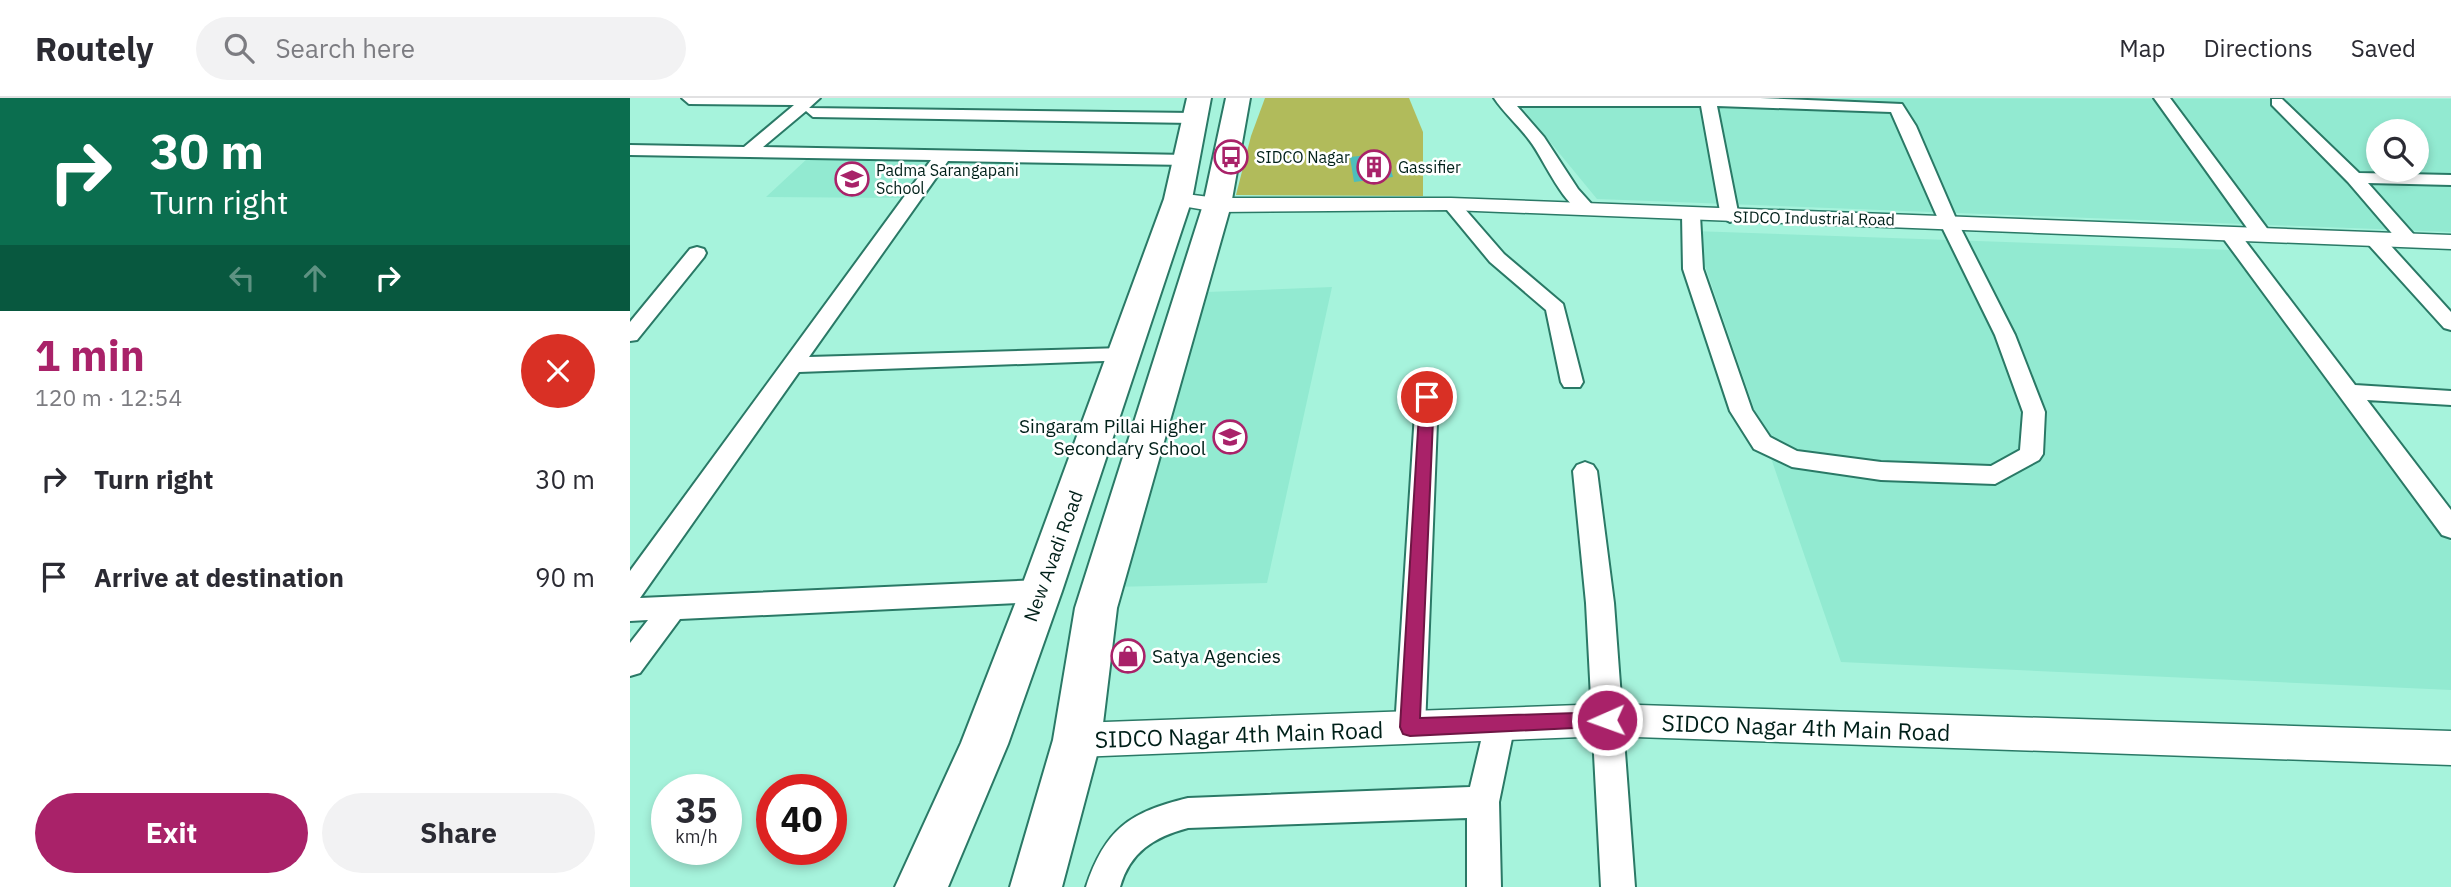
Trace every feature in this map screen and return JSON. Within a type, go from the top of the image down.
[{"type":"main road","points":[[1035,887],[1077,740],[1096,608],[1217,205],[1238,98]]},
{"type":"main road","name":"New Avadi Road","points":[[921,887],[984,744],[1041,591],[1178,199],[1196,108]]},
{"type":"street","points":[[829,98],[813,112],[1035,115],[1196,108]]},
{"type":"street","points":[[1035,115],[1049,98]]},
{"type":"street","points":[[2162,98],[2262,235]]},
{"type":"street","points":[[689,99],[810,100]]},
{"type":"street","points":[[1503,99],[1708,101],[1896,107],[1908,125],[1948,221],[2005,335],[2034,412],[2031,454],[1995,475],[1856,468],[1792,459],[1762,443],[1741,411],[1693,269],[1691,215]]},
{"type":"street","points":[[1503,99],[1538,140],[1571,192],[1587,209]]},
{"type":"street","points":[[748,152],[810,100]]},
{"type":"street","points":[[1708,101],[1730,217]]},
{"type":"street","points":[[2277,102],[2354,178],[2409,241]]},
{"type":"street","points":[[630,149],[941,158],[1187,160]]},
{"type":"street","points":[[630,592],[790,365],[941,158]]},
{"type":"street","points":[[2354,178],[2451,180]]},
{"type":"street","name":"SIDCO Industrial Road","points":[[1178,199],[1217,205],[1451,204],[1730,217],[1948,221],[2451,242]]},
{"type":"street","points":[[1451,204],[1497,258],[1556,308],[1572,382]]},
{"type":"street","points":[[2230,233],[2451,528]]},
{"type":"street","points":[[2375,240],[2451,324]]},
{"type":"street","points":[[630,335],[697,253]]},
{"type":"street","points":[[790,365],[1123,355]]},
{"type":"street","points":[[2348,392],[2451,398]]},
{"type":"street","points":[[1410,727],[1427,397]]},
{"type":"street","points":[[1585,471],[1600,603],[1618,887]]},
{"type":"street","points":[[630,610],[1041,591]]},
{"type":"street","points":[[630,664],[673,608]]},
{"type":"street","name":"SIDCO Nagar 4th Main Road","points":[[1077,740],[1607,720],[2451,747]]},
{"type":"street","points":[[1484,887],[1483,802],[1500,724]]},
{"type":"street","points":[[1103,887],[1107,871],[1123,847],[1141,828],[1188,813],[1483,802]]},
{"type":"shaded area","points":[[1265,98],[1409,98],[1423,132],[1423,196],[1236,195],[1251,136]]},
{"type":"shaded area","points":[[1514,98],[2451,99],[2451,232],[1597,199]]},
{"type":"shaded area","name":"Padma Sarangapani School","points":[[808,158],[934,161],[903,198],[766,197]]},
{"type":"shaded area","points":[[1693,231],[2232,250],[2451,542],[2451,690],[1841,662]]},
{"type":"shaded area","name":"Singaram Pillai Higher Secondary School","points":[[1332,287],[1267,583],[1114,587],[1207,292]]},
{"type":"building","name":"Gassifier","points":[[1386,153],[1393,177],[1354,182],[1350,157]]},
{"type":"place","name":"SIDCO Nagar","points":[[1231,157]]},
{"type":"place","name":"Gassifier","points":[[1374,167]]},
{"type":"place","name":"Padma Sarangapani School","points":[[852,179]]},
{"type":"place","name":"Singaram Pillai Higher Secondary School","points":[[1230,437]]},
{"type":"place","name":"Satya Agencies","points":[[1128,656]]},
{"type":"route","points":[[1427,397],[1410,727],[1607,720]]}]
